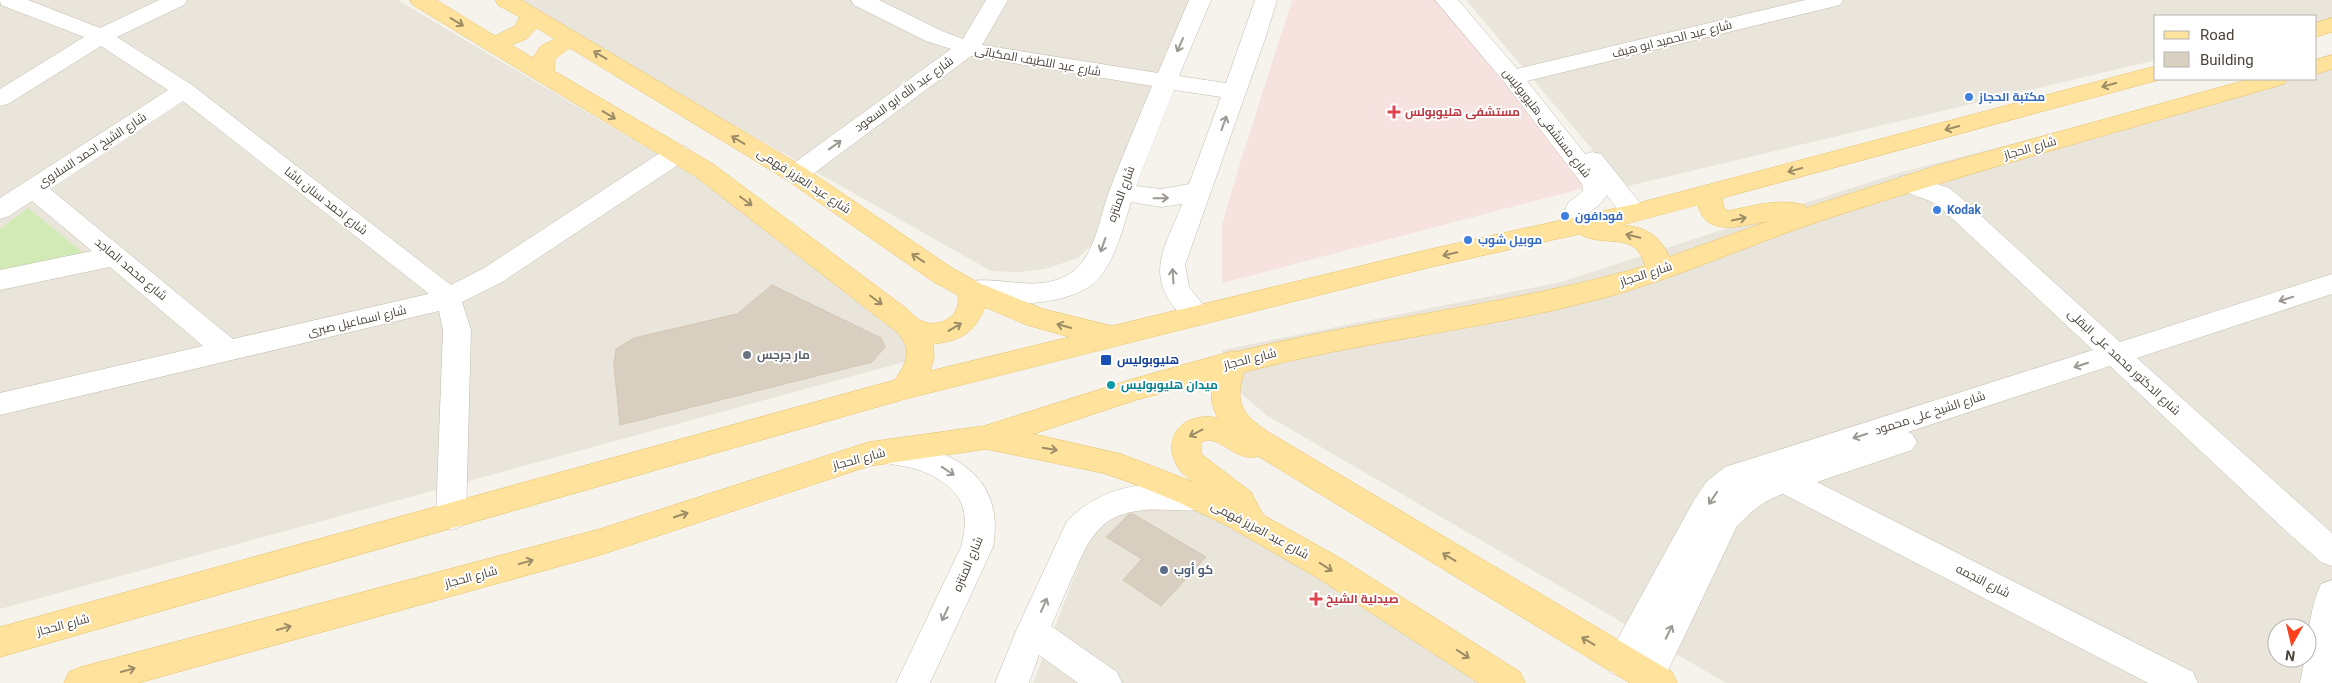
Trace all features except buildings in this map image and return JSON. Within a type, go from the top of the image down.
[{"type":"main road","points":[[421,0],[625,124],[678,153],[730,188],[913,329],[929,334],[950,331],[966,320],[973,306],[970,290]]},
{"type":"main road","points":[[493,43],[509,39],[523,32],[530,23],[515,4]]},
{"type":"main road","name":"شارع عبد العزيز فهمى","points":[[515,4],[788,169],[943,275],[970,290],[1037,318],[1112,337]]},
{"type":"main road","points":[[2317,30],[2332,25]]},
{"type":"main road","points":[[542,74],[540,67],[546,55],[560,44],[574,40]]},
{"type":"main road","points":[[2317,67],[2332,62]]},
{"type":"main road","name":"شارع الحجاز","points":[[0,642],[451,517],[905,388],[1578,224],[1635,213],[2154,74]]},
{"type":"main road","name":"شارع الحجاز","points":[[81,683],[600,542],[869,454],[984,438],[1136,389],[1233,362],[1302,346],[1537,304],[1660,271],[1811,215],[1948,171],[2272,80]]},
{"type":"main road","points":[[1708,193],[1712,211],[1718,217],[1727,220],[1775,211],[1811,215]]},
{"type":"main road","points":[[1578,224],[1592,230],[1644,239],[1655,249],[1660,271]]},
{"type":"main road","points":[[905,388],[916,373],[921,358],[920,343],[913,329]]},
{"type":"main road","points":[[1233,362],[1225,394],[1227,408],[1234,420],[1245,431],[1288,460],[1644,674]]},
{"type":"main road","points":[[1251,523],[1240,501],[1190,462],[1184,453],[1184,443],[1190,434],[1200,429],[1211,428],[1223,431],[1260,453],[1288,460]]},
{"type":"main road","name":"شارع عبد العزيز فهمى","points":[[984,438],[1072,454],[1138,473],[1199,498],[1286,541],[1508,683]]},
{"type":"street","name":"شارع احمد سنان باشا","points":[[9,0],[101,36],[184,90],[437,286],[447,298],[454,313],[457,330],[451,517]]},
{"type":"street","points":[[0,99],[101,36],[176,0]]},
{"type":"street","name":"شارع عبد اللطيف المكباتى","points":[[862,0],[963,40],[1167,76],[1235,92]]},
{"type":"street","name":"شارع عبد اللطيف المكباتى","points":[[889,0],[963,40]]},
{"type":"street","name":"شارع عبد الله ابو السعود","points":[[963,40],[976,0]]},
{"type":"street","name":"شارع عبد الله ابو السعود","points":[[788,169],[963,40],[997,0]]},
{"type":"street","name":"شارع المنتزه","points":[[970,290],[1046,292],[1063,288],[1078,281],[1090,272],[1097,260],[1122,190],[1167,76],[1200,0]]},
{"type":"street","points":[[1198,316],[1180,297],[1174,287],[1171,276],[1172,265],[1235,92],[1266,0]]},
{"type":"street","name":"شارع مستشفى هليوبوليس","points":[[1446,0],[1517,76],[1635,213]]},
{"type":"street","name":"شارع مستشفى هليوبوليس","points":[[1460,0],[1596,186],[1594,196],[1577,209],[1575,218],[1578,224]]},
{"type":"street","name":"شارع عبد الحميد ابو هيف","points":[[1517,76],[1832,0]]},
{"type":"street","name":"شارع الشيخ احمد السلاوى","points":[[0,210],[184,90]]},
{"type":"street","name":"شارع اسماعيل صبرى","points":[[0,404],[447,298],[493,275],[678,153]]},
{"type":"street","name":"شارع الدكتور محمد على البقلى","points":[[1948,171],[1950,182],[1961,197],[2332,552]]},
{"type":"street","name":"شارع الدكتور محمد على البقلى","points":[[1910,183],[1940,194],[1949,201],[2332,535]]},
{"type":"street","name":"شارع محمد الماجد","points":[[33,188],[228,351]]},
{"type":"street","points":[[1122,190],[1134,195],[1162,199],[1189,194],[1200,189]]},
{"type":"street","points":[[0,280],[115,256]]},
{"type":"street","name":"شارع الشيخ على محمود","points":[[1644,674],[1726,517],[1742,501],[1762,488],[2131,359],[2332,284]]},
{"type":"street","name":"شارع الشيخ على محمود","points":[[1644,674],[1704,511],[1717,491],[1736,476],[2131,359],[2332,303]]},
{"type":"street","name":"شارع المنتزه","points":[[869,454],[885,452],[917,456],[945,468],[961,481],[973,496],[982,520],[982,533],[977,547],[912,683]]},
{"type":"street","name":"شارع النجمه","points":[[1785,480],[2181,683]]},
{"type":"street","points":[[1012,683],[1032,631],[1078,530],[1091,516],[1109,504],[1131,497],[1199,498]]},
{"type":"street","points":[[2317,683],[2332,594]]},
{"type":"street","points":[[1032,631],[1105,683]]},
{"type":"shaded area","points":[[0,0],[398,0],[686,171],[901,309],[915,359],[0,609]]},
{"type":"shaded area","points":[[513,0],[1195,0],[1099,238],[1078,258],[1045,269],[1020,272],[991,271]]},
{"type":"shaded area","name":"مستشفى هليوبولس","points":[[1292,0],[1442,0],[1592,186],[1222,283],[1222,225]]},
{"type":"shaded area","points":[[1466,0],[2332,0],[2332,18],[2317,22],[2317,15],[2154,15],[2154,60],[1624,187]]},
{"type":"shaded area","points":[[2332,60],[2332,683],[1726,683],[1266,415],[1241,393],[1225,370],[1222,350],[1561,282],[1898,173],[2258,80],[2317,80],[2317,65]]},
{"type":"shaded area","points":[[1205,486],[1525,683],[1033,683],[1092,531],[1120,505]]},
{"type":"green space","points":[[28,208],[87,256],[0,271],[0,229]]},
{"type":"place","name":"مكتبة الحجاز","points":[[1969,97]]},
{"type":"place","name":"مستشفى هليوبولس","points":[[1394,112]]},
{"type":"place","name":"Kodak","points":[[1937,210]]},
{"type":"place","name":"فودافون","points":[[1565,216]]},
{"type":"place","name":"موبيل شوب","points":[[1468,240]]},
{"type":"place","name":"مار جرجس","points":[[747,355]]},
{"type":"place","name":"هليوبوليس","points":[[1106,360]]},
{"type":"place","name":"ميدان هليوبوليس","points":[[1111,385]]},
{"type":"place","name":"كو أوب","points":[[1164,570]]},
{"type":"place","name":"صيدلية الشيخ","points":[[1316,599]]}]
